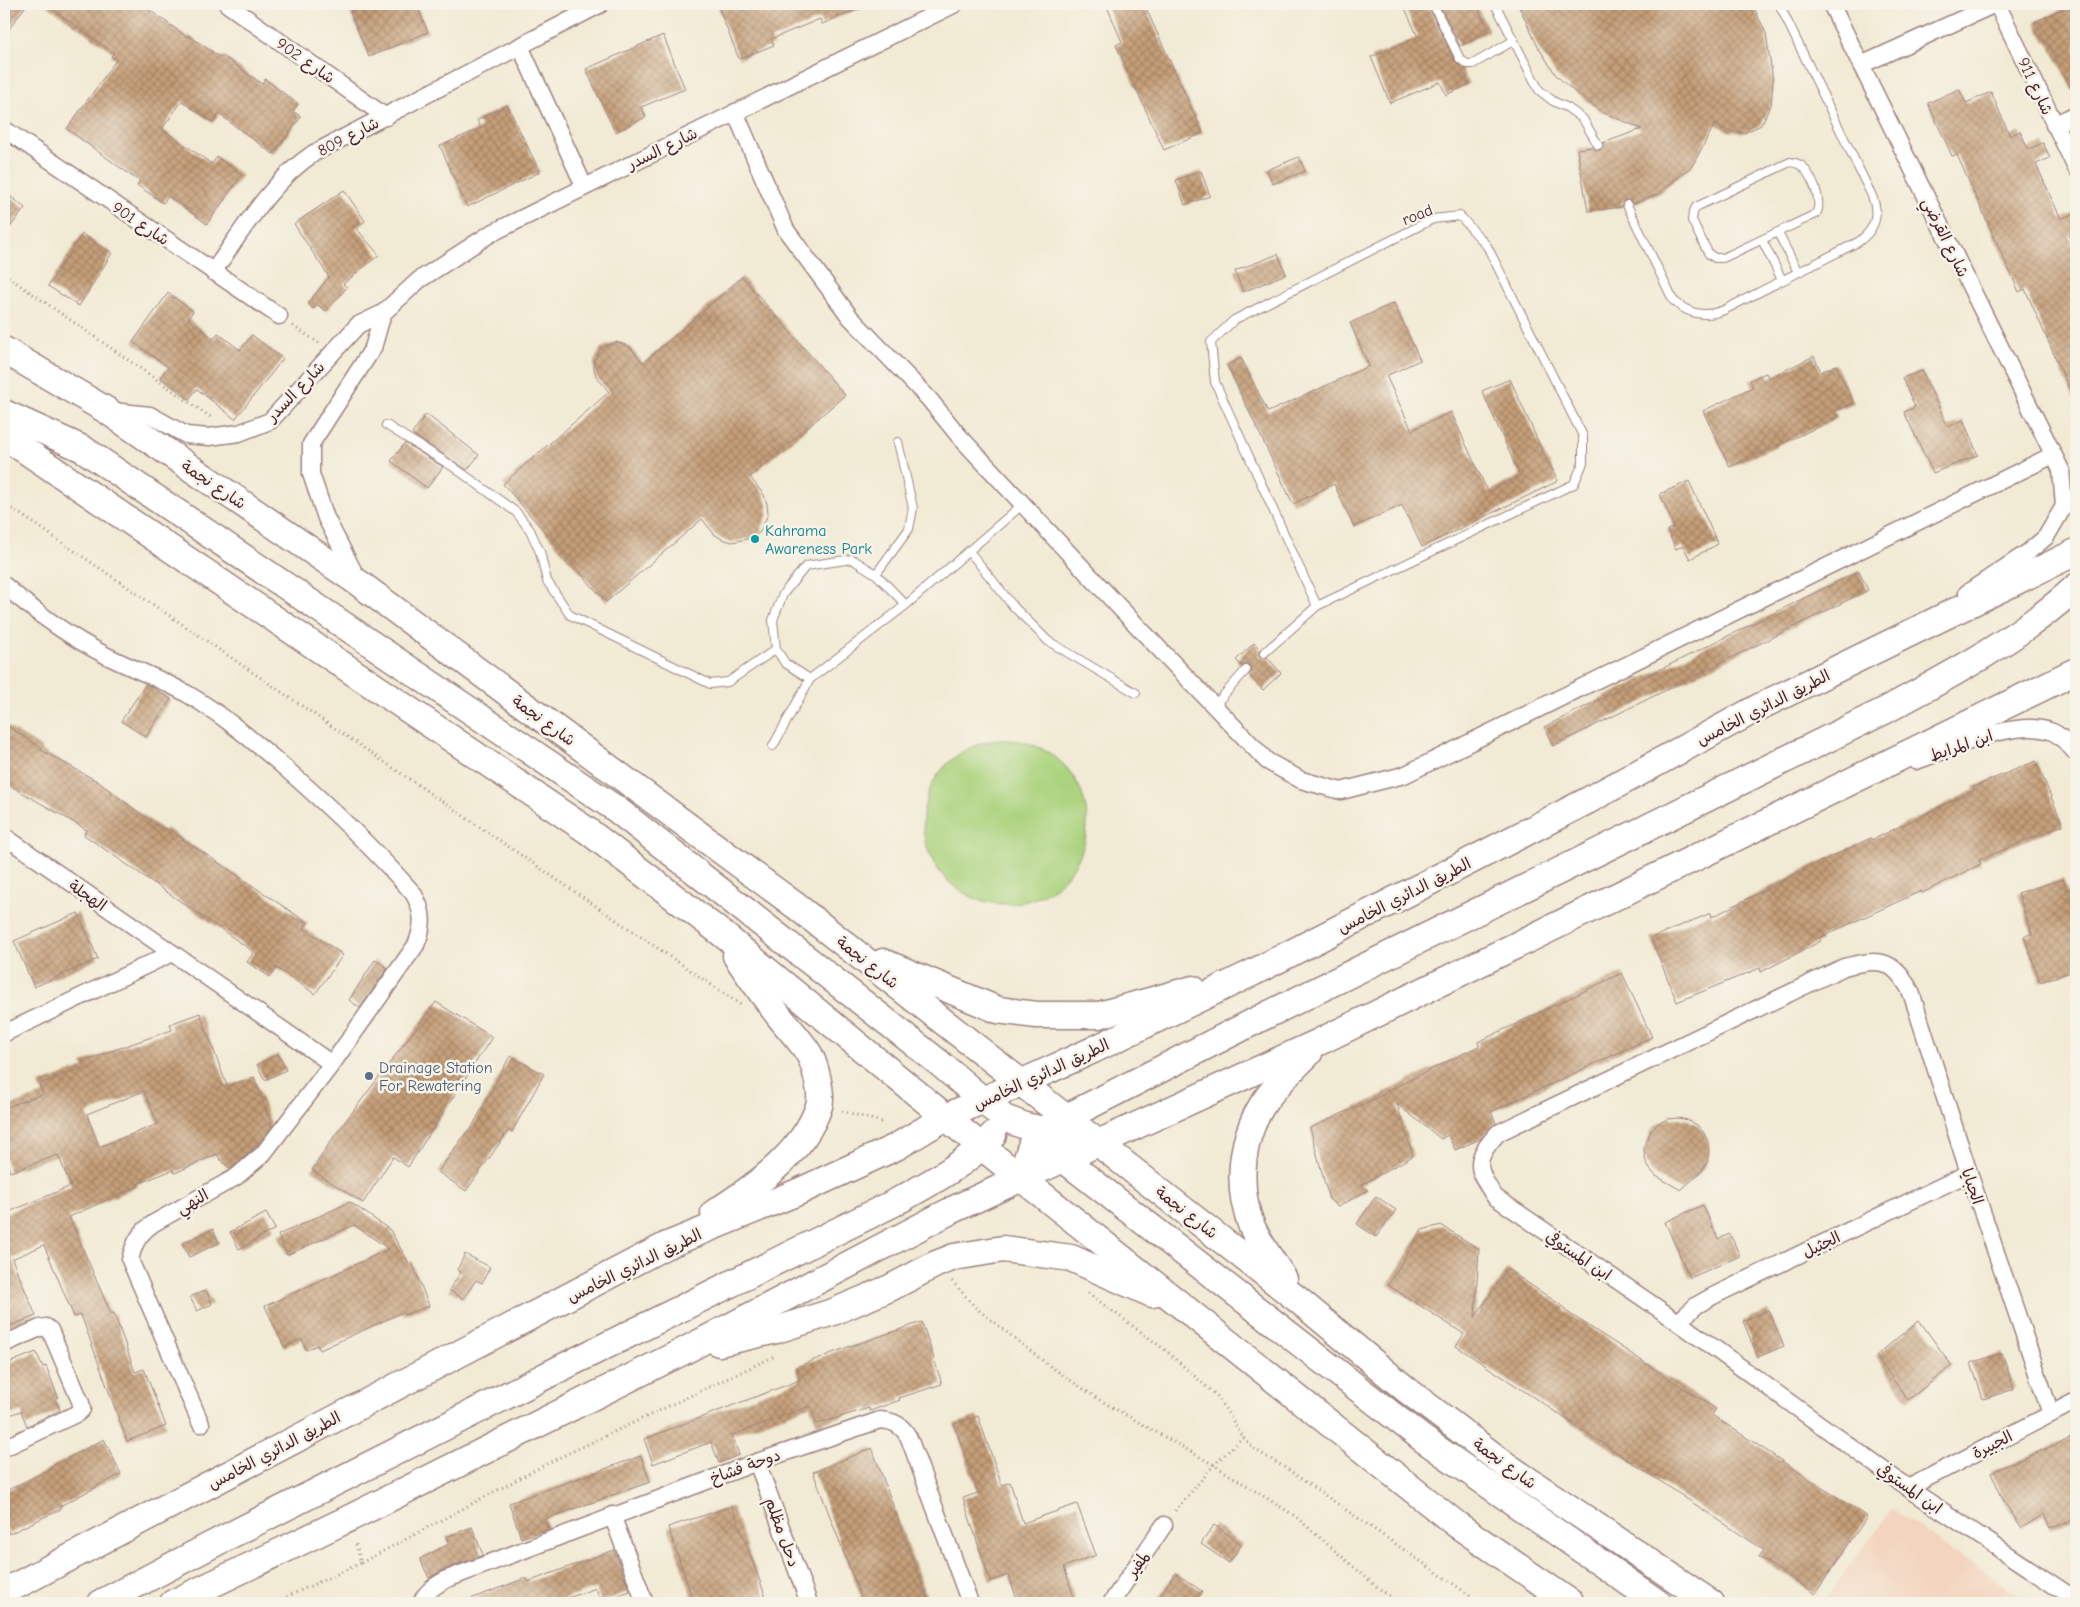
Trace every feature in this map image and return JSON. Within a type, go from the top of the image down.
[{"type":"main road","name":"شارع نجمة","points":[[4,350],[106,410],[360,584],[789,901],[967,1038],[1020,1082],[1100,1142],[1297,1299],[1408,1391],[1507,1466],[1712,1603]]},
{"type":"main road","points":[[4,413],[83,450],[616,809],[938,1062],[983,1101],[995,1132],[1021,1177],[1456,1524],[1571,1603]]},
{"type":"main road","points":[[4,436],[588,831],[725,936],[946,1117],[995,1132],[1100,1142]]},
{"type":"main road","name":"الطريق الدائري الخامس","points":[[4,1592],[665,1246],[798,1192],[896,1147],[946,1117],[1093,1050],[1254,972],[1587,801],[1763,705],[2076,552]]},
{"type":"main road","points":[[1021,1177],[1038,1137],[1066,1117],[1254,1022],[1886,710],[1965,668],[2028,626],[2076,587]]},
{"type":"main road","points":[[173,1603],[348,1519],[682,1352],[954,1209],[1319,1042],[1840,788],[2076,670]]},
{"type":"main road","points":[[665,1246],[763,1179],[809,1128],[820,1104],[816,1071],[809,1054],[777,1014],[733,952],[725,936]]},
{"type":"main road","points":[[851,950],[998,1010],[1036,1015],[1099,1015],[1254,972]]},
{"type":"main road","points":[[1297,1299],[1252,1226],[1245,1205],[1242,1183],[1243,1160],[1247,1139],[1267,1098],[1319,1042]]},
{"type":"main road","points":[[101,1603],[527,1385],[926,1186],[995,1132],[1020,1082]]},
{"type":"main road","points":[[1038,1137],[1062,1158],[1424,1439],[1658,1603]]},
{"type":"main road","points":[[682,1352],[804,1322],[890,1288],[936,1264],[971,1253],[1002,1249],[1071,1258],[1180,1305]]},
{"type":"street","name":"شارع 902","points":[[227,4],[386,117]]},
{"type":"street","name":"شارع 809","points":[[213,272],[281,179],[296,165],[314,153],[601,4]]},
{"type":"street","name":"شارع السدر","points":[[106,410],[150,415],[186,434],[209,437],[239,433],[270,421],[358,325],[383,313],[419,280],[490,234],[955,4]]},
{"type":"street","name":"شارع القرضي","points":[[1831,4],[2057,462],[2064,506],[2046,538],[1998,573],[1887,645]]},
{"type":"street","name":"شارع 911","points":[[1861,65],[1996,4],[2076,168]]},
{"type":"street","points":[[520,46],[584,186]]},
{"type":"street","points":[[735,112],[786,230],[850,317],[929,399],[960,436],[1023,504],[1267,761],[1301,780],[1341,791],[1404,775],[2057,462]]},
{"type":"street","points":[[2054,124],[2076,114]]},
{"type":"street","name":"شارع 901","points":[[4,129],[279,316]]},
{"type":"street","points":[[360,584],[326,518],[311,474],[311,444],[373,348],[383,313]]},
{"type":"street","name":"شارع القرضي","points":[[2057,462],[2076,481]]},
{"type":"street","name":"النهي","points":[[4,585],[54,624],[84,644],[159,678],[191,696],[228,721],[321,799],[363,839],[413,894],[419,903],[422,913],[420,935],[416,945],[332,1064],[263,1154],[236,1177],[141,1232],[134,1244],[130,1260],[201,1424]]},
{"type":"street","name":"ابن المرابط","points":[[1840,788],[2004,730],[2034,727],[2052,731],[2076,753]]},
{"type":"street","name":"الهجلة","points":[[4,836],[332,1064]]},
{"type":"street","points":[[5,1033],[172,953]]},
{"type":"street","name":"ابن المستوفي","points":[[1888,964],[1866,962],[1844,967],[1498,1133],[1484,1148],[1479,1163],[1483,1180],[1495,1197],[1678,1322],[1908,1488],[2076,1600]]},
{"type":"street","name":"الجبايا","points":[[1888,964],[1902,974],[1911,992],[1969,1173],[2052,1414]]},
{"type":"street","name":"الجثيل","points":[[1678,1322],[1697,1305],[1713,1296],[1969,1173]]},
{"type":"street","points":[[4,1344],[40,1328],[46,1327],[50,1330],[82,1409],[78,1413],[4,1448]]},
{"type":"street","name":"الجبيرة","points":[[1908,1488],[2076,1401]]},
{"type":"street","name":"دوحة فشاخ","points":[[421,1603],[434,1586],[447,1579],[612,1515],[757,1462],[880,1420],[897,1423],[904,1429],[909,1438],[970,1603]]},
{"type":"street","name":"دحل مظلم","points":[[757,1462],[809,1603]]},
{"type":"street","points":[[612,1515],[645,1603]]},
{"type":"street","name":"لمفير","points":[[1112,1603],[1164,1525]]},
{"type":"lane","points":[[1433,4],[1460,59],[1467,64],[1473,64],[1513,41]]},
{"type":"lane","points":[[1495,4],[1539,90],[1552,102],[1576,112],[1588,125],[1598,145]]},
{"type":"lane","points":[[1627,206],[1673,300],[1690,312],[1707,315],[1716,313],[1866,237],[1875,222],[1877,213],[1872,196],[1779,4]]},
{"type":"lane","points":[[1790,162],[1797,163],[1804,167],[1819,201],[1819,208],[1816,214],[1810,218],[1778,233],[1723,258],[1715,258],[1709,254],[1692,220],[1693,213],[1696,207],[1718,196],[1790,162]]},
{"type":"lane","name":"road","points":[[1460,216],[1487,246],[1583,436],[1583,463],[1574,484],[1317,606],[1215,382],[1211,342],[1234,320],[1433,219],[1460,216]]},
{"type":"lane","points":[[1778,233],[1798,272]]},
{"type":"lane","points":[[1762,240],[1782,280]]},
{"type":"lane","points":[[386,424],[452,466],[516,512],[530,530],[540,552],[547,581],[570,615],[710,684],[728,682],[776,649]]},
{"type":"lane","points":[[876,574],[909,529],[913,508],[898,442]]},
{"type":"lane","points":[[773,746],[810,679],[906,605],[1023,504]]},
{"type":"lane","points":[[968,551],[1013,606],[1048,640],[1136,693]]},
{"type":"lane","points":[[810,679],[785,663],[776,649],[773,620],[783,594],[806,566],[852,560],[876,574],[906,605]]},
{"type":"lane","points":[[1264,653],[1317,606]]},
{"type":"lane","points":[[1214,706],[1246,670]]},
{"type":"path","points":[[4,274],[212,419],[239,433]]},
{"type":"path","points":[[279,316],[332,352]]},
{"type":"path","points":[[4,503],[744,1008]]},
{"type":"path","points":[[820,1104],[885,1123]]},
{"type":"path","points":[[936,1264],[976,1308],[1047,1364],[1098,1399],[1214,1465],[1295,1516],[1378,1588],[1400,1603]]},
{"type":"path","points":[[1086,1291],[1164,1349],[1217,1396],[1243,1437],[1254,1449],[1284,1466],[1481,1603]]},
{"type":"path","points":[[273,1603],[361,1563],[550,1462],[776,1355]]},
{"type":"path","points":[[1164,1525],[1214,1465],[1243,1437]]},
{"type":"path","points":[[348,1519],[361,1563]]},
{"type":"shaded area","points":[[1892,1509],[2030,1603],[1823,1603]]},
{"type":"green space","points":[[1013,740],[1029,743],[1044,749],[1069,770],[1078,783],[1084,798],[1087,822],[1086,838],[1078,861],[1057,886],[1044,895],[1029,901],[997,904],[981,901],[966,895],[941,874],[932,861],[926,846],[923,814],[926,798],[932,783],[953,758],[966,749],[981,743]]},
{"type":"building","points":[[4,4],[27,4],[4,36]]},
{"type":"building","points":[[45,4],[141,4],[187,37],[188,35],[221,58],[223,56],[262,84],[265,79],[298,104],[293,111],[301,117],[273,154],[219,114],[213,123],[182,101],[162,129],[212,164],[217,157],[242,175],[207,224],[168,196],[163,203],[137,185],[140,182],[67,129],[116,60],[111,56],[114,53]]},
{"type":"building","points":[[369,4],[416,4],[428,32],[369,57],[350,12]]},
{"type":"building","points":[[717,4],[871,4],[822,24],[820,19],[771,39],[774,45],[739,59]]},
{"type":"building","points":[[1106,4],[1144,4],[1203,133],[1164,150],[1116,45],[1122,42]]},
{"type":"building","points":[[1403,4],[1427,4],[1455,61],[1460,66],[1469,84],[1446,95],[1440,82],[1390,103],[1371,57],[1418,37]]},
{"type":"building","points":[[1439,4],[1476,4],[1489,31],[1460,46]]},
{"type":"building","points":[[1518,4],[1752,4],[1766,33],[1773,81],[1771,105],[1761,125],[1744,133],[1728,131],[1715,124],[1692,166],[1658,194],[1633,204],[1630,200],[1625,200],[1622,202],[1622,207],[1588,211],[1577,149],[1592,147],[1600,150],[1603,143],[1642,129],[1602,112],[1571,89],[1556,75],[1538,47]]},
{"type":"building","points":[[2076,4],[2076,98],[2047,41],[2045,42],[2035,22]]},
{"type":"building","points":[[663,35],[685,89],[641,107],[646,117],[615,132],[586,69]]},
{"type":"building","points":[[1959,89],[1966,103],[1991,92],[2010,136],[2020,131],[2028,149],[2043,143],[2050,158],[2036,164],[2061,219],[2076,212],[2076,233],[2069,236],[2076,251],[2076,404],[2025,289],[2019,292],[1957,155],[1952,156],[1928,103]]},
{"type":"building","points":[[507,105],[540,172],[467,207],[440,146],[481,128],[477,120]]},
{"type":"building","points":[[1299,157],[1305,171],[1273,184],[1267,170]]},
{"type":"building","points":[[1201,171],[1210,196],[1185,205],[1176,180]]},
{"type":"building","points":[[344,190],[365,221],[356,228],[379,255],[343,284],[347,287],[326,311],[318,305],[313,309],[308,303],[329,277],[294,224]]},
{"type":"building","points":[[4,191],[25,208],[4,235]]},
{"type":"building","points":[[82,234],[112,253],[79,306],[48,286]]},
{"type":"building","points":[[1278,254],[1286,274],[1243,292],[1235,271]]},
{"type":"building","points":[[742,277],[845,395],[750,477],[764,495],[767,504],[768,514],[760,532],[752,538],[732,542],[714,534],[702,519],[606,602],[503,484],[609,392],[596,376],[594,369],[594,361],[601,348],[616,342],[623,344],[630,347],[643,363]]},
{"type":"building","points":[[168,293],[193,311],[188,319],[214,339],[218,333],[240,350],[252,335],[283,359],[235,419],[197,389],[189,399],[160,377],[168,367],[133,342]]},
{"type":"building","points":[[1394,303],[1420,360],[1386,376],[1412,430],[1451,412],[1488,492],[1520,476],[1482,391],[1510,379],[1558,481],[1422,547],[1402,505],[1354,527],[1334,484],[1293,504],[1227,365],[1241,358],[1268,412],[1369,366],[1350,323]]},
{"type":"building","points":[[1814,356],[1821,372],[1836,365],[1854,403],[1834,411],[1838,418],[1730,467],[1703,411],[1753,387],[1750,380],[1766,373],[1769,378]]},
{"type":"building","points":[[1922,371],[1948,427],[1963,420],[1978,455],[1933,473],[1904,412],[1915,407],[1902,378]]},
{"type":"building","points":[[426,414],[479,455],[467,470],[412,434]]},
{"type":"building","points":[[405,443],[443,467],[427,488],[391,461]]},
{"type":"building","points":[[1689,481],[1718,544],[1690,559],[1683,546],[1676,549],[1667,530],[1674,527],[1660,494]]},
{"type":"building","points":[[1859,571],[1868,590],[1553,746],[1544,727]]},
{"type":"building","points":[[1254,643],[1260,649],[1258,654],[1260,657],[1267,657],[1281,673],[1263,690],[1249,675],[1252,671],[1250,666],[1247,664],[1242,666],[1236,660]]},
{"type":"building","points":[[146,684],[171,699],[146,737],[121,721]]},
{"type":"building","points":[[4,724],[42,748],[41,750],[97,781],[164,831],[166,828],[308,923],[304,928],[343,955],[315,994],[277,968],[270,977],[247,962],[254,952],[84,835],[87,830],[4,782]]},
{"type":"building","points":[[2036,761],[2063,825],[1979,860],[1981,864],[1922,893],[1921,891],[1819,938],[1821,941],[1761,972],[1760,968],[1677,1002],[1651,938],[1711,913],[1712,917],[1811,866],[1871,838],[1872,840],[1974,790],[1973,787]]},
{"type":"building","points":[[2063,879],[2076,914],[2076,970],[2040,982],[2024,936],[2032,934],[2018,893]]},
{"type":"building","points":[[78,913],[98,959],[34,987],[14,941]]},
{"type":"building","points":[[375,960],[388,968],[360,1008],[349,1000]]},
{"type":"building","points":[[1622,973],[1652,1037],[1491,1112],[1496,1123],[1480,1139],[1455,1150],[1448,1135],[1441,1139],[1397,1104],[1413,1156],[1361,1185],[1368,1190],[1338,1207],[1329,1199],[1310,1128],[1385,1094],[1383,1093],[1479,1046],[1478,1042]]},
{"type":"building","points":[[436,1002],[492,1037],[408,1167],[393,1157],[363,1203],[312,1170],[335,1135]]},
{"type":"building","points":[[200,1013],[227,1086],[254,1077],[272,1126],[256,1147],[230,1169],[217,1154],[175,1173],[173,1170],[137,1184],[138,1186],[69,1217],[111,1314],[114,1313],[135,1372],[144,1369],[166,1426],[127,1441],[81,1315],[74,1317],[44,1245],[12,1259],[36,1316],[4,1328],[4,1214],[71,1186],[58,1155],[10,1172],[4,1155],[4,1108],[43,1094],[39,1084],[84,1067],[82,1063],[172,1030],[170,1024]],"holes":[[[144,1091],[158,1124],[99,1147],[87,1114]]]},
{"type":"building","points":[[278,1054],[286,1070],[265,1080],[257,1065]]},
{"type":"building","points":[[510,1056],[544,1074],[512,1132],[509,1130],[466,1191],[438,1172],[468,1130],[470,1131]]},
{"type":"building","points":[[1668,1119],[1688,1120],[1697,1125],[1704,1133],[1708,1142],[1709,1152],[1707,1162],[1702,1171],[1681,1190],[1656,1176],[1649,1168],[1645,1159],[1644,1149],[1651,1130],[1659,1123]]},
{"type":"building","points":[[1376,1196],[1396,1210],[1376,1237],[1357,1224]]},
{"type":"building","points":[[350,1202],[390,1230],[409,1263],[412,1262],[429,1306],[404,1315],[403,1312],[320,1350],[317,1345],[306,1350],[302,1339],[284,1347],[265,1306],[389,1249],[354,1225],[287,1255],[278,1235]]},
{"type":"building","points":[[1703,1205],[1718,1239],[1730,1234],[1740,1256],[1690,1278],[1665,1222]]},
{"type":"building","points":[[266,1213],[275,1229],[239,1249],[230,1232]]},
{"type":"building","points":[[1441,1225],[1479,1249],[1475,1317],[1507,1269],[1565,1308],[1564,1310],[1716,1409],[1712,1415],[1867,1517],[1815,1594],[1759,1557],[1764,1550],[1456,1346],[1464,1334],[1388,1285],[1422,1230]]},
{"type":"building","points":[[213,1229],[219,1243],[189,1257],[182,1243]]},
{"type":"building","points":[[465,1254],[490,1267],[482,1283],[476,1280],[463,1299],[449,1290],[461,1272],[457,1270]]},
{"type":"building","points":[[206,1290],[212,1304],[197,1311],[190,1297]]},
{"type":"building","points":[[1768,1310],[1784,1346],[1758,1357],[1743,1321]]},
{"type":"building","points":[[1919,1320],[1952,1366],[1908,1400],[1876,1356]]},
{"type":"building","points":[[922,1322],[942,1384],[899,1398],[900,1400],[870,1411],[869,1408],[817,1424],[810,1406],[732,1435],[739,1455],[719,1463],[711,1442],[653,1464],[644,1439],[800,1380],[796,1367]]},
{"type":"building","points":[[36,1352],[43,1367],[46,1366],[58,1397],[55,1399],[60,1410],[27,1426],[21,1411],[4,1417],[4,1365]]},
{"type":"building","points":[[2002,1353],[2014,1389],[1983,1399],[1971,1363]]},
{"type":"building","points":[[978,1416],[1002,1485],[1010,1482],[1023,1523],[1077,1504],[1096,1555],[1064,1567],[1076,1603],[1018,1603],[1009,1575],[990,1581],[963,1498],[978,1493],[954,1424]]},
{"type":"building","points":[[2076,1436],[2076,1518],[2050,1529],[2044,1514],[2022,1528],[2004,1502],[1991,1472]]},
{"type":"building","points":[[104,1439],[121,1474],[60,1506],[61,1509],[9,1534],[4,1522],[4,1492]]},
{"type":"building","points":[[872,1448],[929,1603],[863,1603],[813,1472]]},
{"type":"building","points":[[641,1456],[650,1482],[545,1519],[548,1529],[521,1538],[509,1503]]},
{"type":"building","points":[[732,1506],[768,1603],[694,1603],[668,1527]]},
{"type":"building","points":[[1214,1525],[1242,1544],[1229,1563],[1201,1544]]},
{"type":"building","points":[[472,1527],[483,1555],[443,1570],[429,1578],[420,1559],[449,1544],[446,1537]]},
{"type":"building","points":[[614,1550],[630,1591],[601,1602],[596,1588],[554,1603],[465,1603],[465,1601],[526,1578],[528,1582]]},
{"type":"building","points":[[1175,1573],[1202,1591],[1194,1603],[1155,1603]]},
{"type":"place","name":"Kahrama Awareness Park","points":[[755,539]]},
{"type":"place","name":"Drainage Station For Rewatering","points":[[369,1076]]}]
